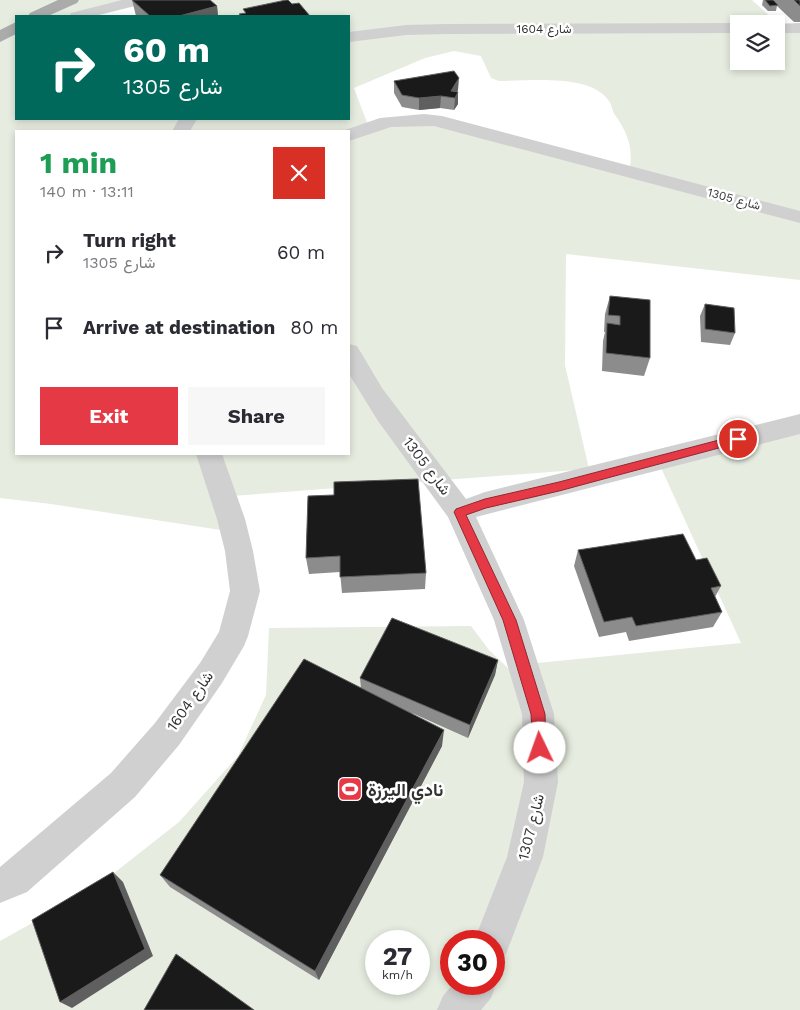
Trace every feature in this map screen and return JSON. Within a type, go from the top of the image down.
[{"type":"main road","points":[[38,15],[71,0]]},
{"type":"street","points":[[80,15],[141,0]]},
{"type":"street","name":"شارع 1604","points":[[350,37],[398,31],[447,29],[730,28]]},
{"type":"street","points":[[785,28],[800,28]]},
{"type":"street","name":"شارع 1305","points":[[350,135],[371,126],[395,120],[414,118],[435,120],[800,217]]},
{"type":"street","name":"شارع 1305","points":[[350,354],[396,425],[440,481],[460,512]]},
{"type":"street","points":[[460,512],[494,501],[800,424]]},
{"type":"street","name":"شارع 1604","points":[[0,885],[14,878],[123,785],[167,734],[211,673],[233,636],[245,591],[239,551],[231,518],[209,455]]},
{"type":"street","name":"شارع 1307","points":[[460,512],[509,620],[538,714],[541,782],[525,857],[497,930]]},
{"type":"street","points":[[457,1010],[469,995]]},
{"type":"shaded area","points":[[0,0],[144,0],[93,15],[15,15],[15,120],[350,120],[350,15],[308,15],[298,2],[257,15],[219,15],[202,0],[752,0],[769,15],[730,15],[730,70],[785,70],[785,24],[800,24],[800,280],[566,254],[565,365],[589,469],[232,496],[234,532],[0,498]],"holes":[[[454,51],[481,56],[491,78],[499,81],[558,80],[574,82],[600,92],[610,103],[629,142],[631,156],[629,172],[422,121],[369,128],[354,88],[425,58]]]},
{"type":"shaded area","points":[[800,422],[800,1010],[0,1010],[0,941],[95,888],[179,822],[238,756],[266,695],[269,628],[471,626],[489,650],[511,671],[527,664],[741,643],[657,459]]},
{"type":"building","points":[[132,0],[210,0],[217,6],[183,15],[149,15]]},
{"type":"building","points":[[288,0],[292,4],[299,3],[309,15],[240,15],[246,13],[243,9]]},
{"type":"building","points":[[765,0],[773,0],[778,5],[770,6]]},
{"type":"building","points":[[794,0],[800,0],[800,6]]},
{"type":"building","points":[[454,71],[459,78],[451,91],[458,92],[455,98],[441,96],[419,98],[402,95],[394,81]]},
{"type":"building","points":[[610,296],[650,300],[650,358],[606,353],[607,323],[620,325],[620,316],[608,315]]},
{"type":"building","points":[[705,304],[734,308],[735,333],[705,329]]},
{"type":"building","points":[[418,479],[426,573],[340,577],[340,556],[306,558],[308,496],[334,495],[334,482]]},
{"type":"building","points":[[683,534],[696,560],[707,558],[721,586],[711,588],[722,612],[636,626],[632,617],[604,622],[578,550]]},
{"type":"building","points":[[392,618],[498,660],[470,725],[360,678]]},
{"type":"building","points":[[304,659],[444,730],[315,971],[160,875]]},
{"type":"building","points":[[113,872],[145,949],[60,1002],[32,920]]},
{"type":"building","points":[[176,954],[254,1010],[144,1010]]},
{"type":"place","name":"نادي اليرزة","points":[[350,789]]},
{"type":"route","points":[[540,748],[538,714],[509,620],[460,512],[502,499],[738,439]]}]
